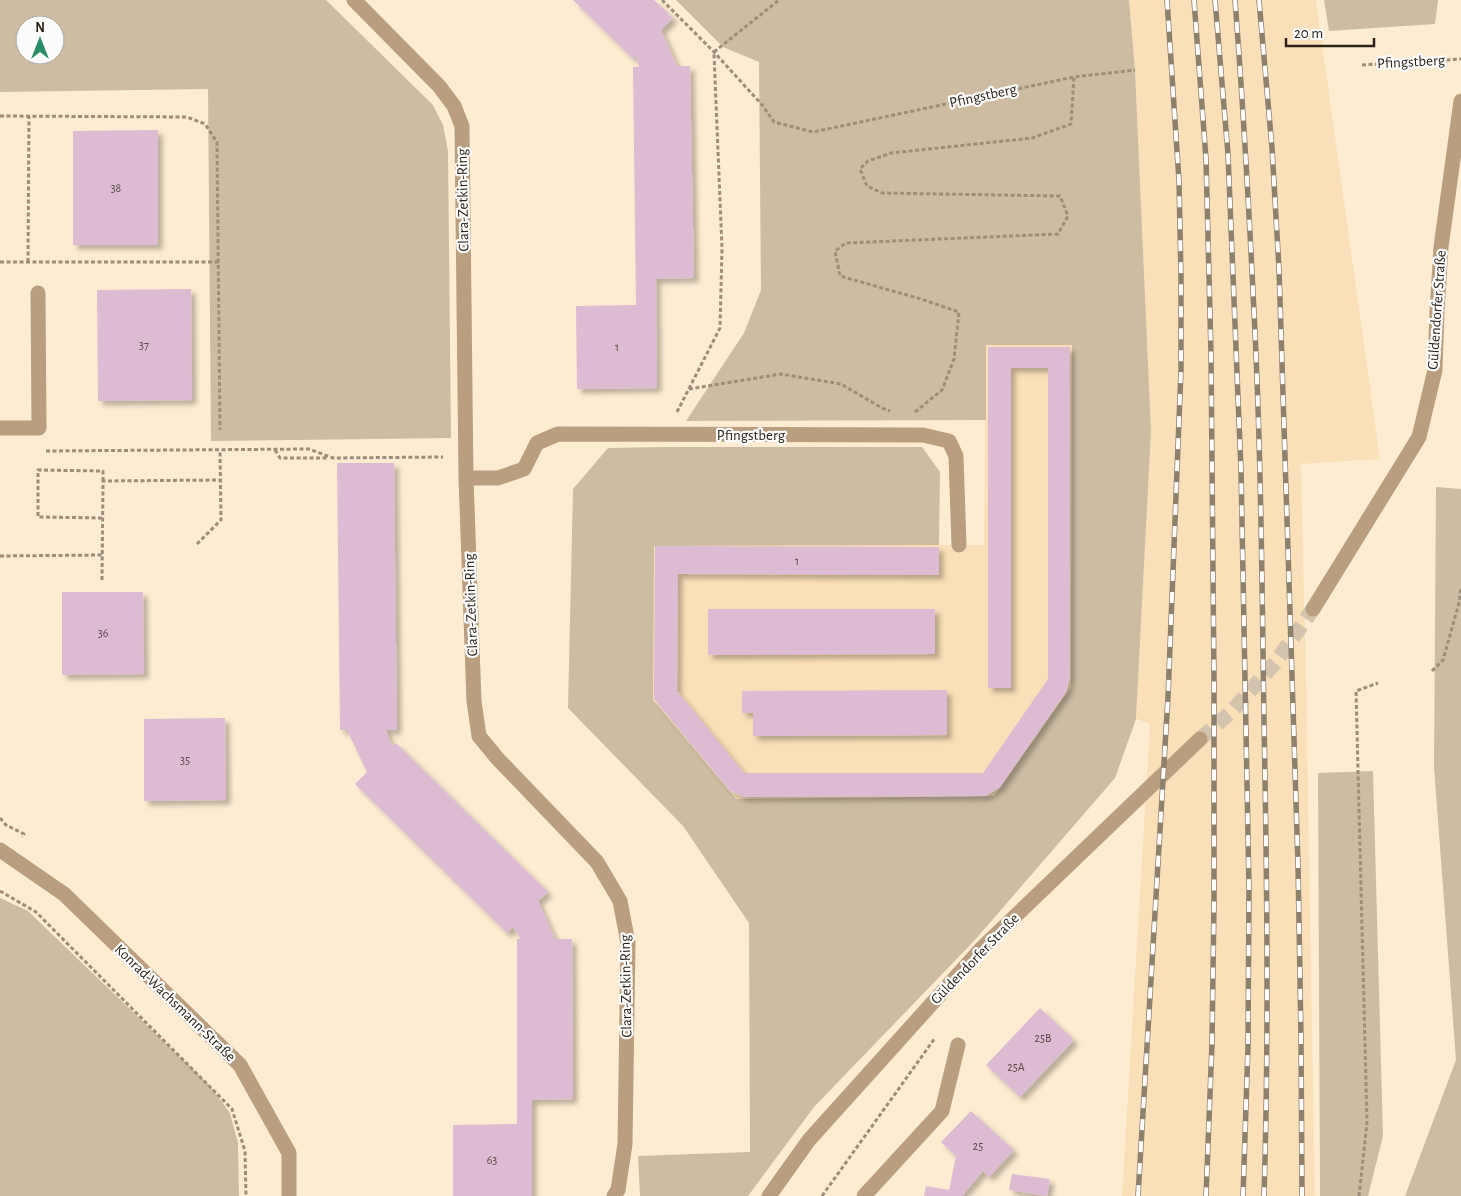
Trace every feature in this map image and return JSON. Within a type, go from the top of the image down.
[{"type":"street","name":"Clara-Zetkin-Ring","points":[[354,0],[438,86],[454,106],[462,126],[466,478],[474,701],[479,736],[496,758],[597,862],[620,901],[628,943],[625,1144],[618,1190],[614,1196]]},
{"type":"street","name":"Güldendorfer Straße","points":[[1313,609],[1419,437],[1435,370],[1441,247],[1461,101]]},
{"type":"street","points":[[0,428],[39,428],[38,293]]},
{"type":"street","name":"Pfingstberg","points":[[466,478],[498,478],[524,468],[537,443],[558,434],[923,435],[949,441],[956,456],[959,545]]},
{"type":"street","name":"Güldendorfer Straße","points":[[769,1196],[809,1140],[981,949],[1200,738]]},
{"type":"street","name":"Konrad-Wachsmann-Straße","points":[[0,850],[64,894],[240,1065],[289,1153],[289,1196]]},
{"type":"street","points":[[864,1196],[942,1110],[958,1045]]},
{"type":"path","name":"Pfingstberg","points":[[662,0],[714,52],[774,122],[813,132],[1074,77],[1135,70]]},
{"type":"path","points":[[665,435],[720,328],[722,248],[714,52],[779,0]]},
{"type":"path","name":"Pfingstberg","points":[[1362,65],[1461,59]]},
{"type":"path","points":[[908,418],[942,390],[954,359],[959,312],[840,276],[835,251],[846,243],[1058,234],[1068,216],[1060,196],[882,193],[867,186],[860,169],[868,161],[891,153],[1032,138],[1071,124],[1074,77]]},
{"type":"path","points":[[0,116],[187,117],[205,124],[217,142],[220,430]]},
{"type":"path","points":[[28,262],[29,116]]},
{"type":"path","points":[[0,262],[218,262]]},
{"type":"path","points":[[689,389],[781,374],[841,384],[882,408],[891,411]]},
{"type":"path","points":[[275,449],[280,458],[466,457]]},
{"type":"path","points":[[38,451],[308,449],[333,458]]},
{"type":"path","points":[[196,544],[222,520],[220,450]]},
{"type":"path","points":[[102,580],[103,518],[103,471],[38,470],[38,517],[103,518]]},
{"type":"path","points":[[103,481],[221,480]]},
{"type":"path","points":[[0,556],[102,555]]},
{"type":"path","points":[[1432,671],[1443,660],[1459,603],[1461,587]]},
{"type":"path","points":[[1359,1196],[1367,1123],[1356,690],[1378,683]]},
{"type":"path","points":[[0,891],[36,912],[232,1109],[246,1151],[246,1196]]},
{"type":"path","points":[[822,1196],[936,1036]]},
{"type":"shaded area","points":[[0,0],[326,0],[433,105],[443,125],[448,151],[451,438],[211,441],[208,89],[0,92]]},
{"type":"shaded area","points":[[676,0],[1129,0],[1135,70],[1151,431],[1136,719],[1115,778],[974,941],[814,1107],[748,1196],[640,1196],[638,1156],[750,1152],[749,923],[683,826],[568,708],[573,489],[608,448],[922,447],[940,472],[939,545],[654,546],[653,700],[736,799],[994,796],[1071,687],[1072,345],[986,345],[986,420],[686,421],[744,333],[761,290],[759,62],[723,47]]},
{"type":"shaded area","points":[[1129,0],[1316,0],[1380,459],[1301,464],[1315,1196],[1122,1196],[1150,724],[1136,719],[1151,431],[1135,70]]},
{"type":"shaded area","points":[[1324,0],[1438,0],[1435,24],[1329,31]]},
{"type":"shaded area","points":[[986,345],[1072,345],[1071,687],[994,796],[736,799],[653,700],[654,545],[984,545]]},
{"type":"shaded area","points":[[1436,487],[1461,489],[1461,1196],[1405,1196],[1456,1060],[1434,767]]},
{"type":"shaded area","points":[[1373,771],[1383,1136],[1368,1196],[1320,1196],[1318,773]]},
{"type":"shaded area","points":[[0,898],[28,911],[210,1086],[230,1113],[238,1143],[239,1196],[0,1196]]},
{"type":"building","points":[[573,0],[654,0],[673,18],[661,30],[677,66],[690,66],[694,278],[656,279],[657,388],[577,389],[576,306],[636,305],[633,67],[639,67],[636,55],[633,59]]},
{"type":"building","points":[[158,130],[158,245],[73,245],[73,131]]},
{"type":"building","points":[[191,289],[192,400],[98,401],[97,290]]},
{"type":"building","points":[[988,347],[1070,347],[1070,678],[1066,692],[1000,787],[986,796],[743,797],[730,791],[654,699],[655,546],[939,547],[939,575],[678,574],[677,691],[744,773],[983,773],[1048,679],[1048,368],[1011,368],[1011,688],[988,688]]},
{"type":"building","points":[[337,463],[394,463],[397,730],[386,730],[392,746],[396,743],[548,892],[538,901],[555,939],[572,939],[573,1099],[532,1100],[532,1196],[453,1196],[453,1125],[517,1124],[517,939],[521,939],[513,927],[507,933],[355,784],[367,772],[347,730],[340,730]]},
{"type":"building","points":[[62,592],[143,592],[144,674],[62,675]]},
{"type":"building","points":[[708,609],[935,609],[935,654],[708,655]]},
{"type":"building","points":[[947,690],[947,735],[753,736],[753,713],[742,713],[742,691]]},
{"type":"building","points":[[225,718],[226,800],[144,801],[144,719]]},
{"type":"building","points":[[1040,1008],[1074,1040],[1020,1097],[986,1065]]},
{"type":"building","points":[[971,1111],[1014,1150],[989,1177],[983,1171],[962,1196],[924,1196],[926,1186],[949,1190],[956,1156],[941,1142]]},
{"type":"building","points":[[1012,1174],[1050,1179],[1047,1196],[1009,1190]]},
{"type":"tunnel","points":[[1200,739],[1230,713],[1275,663],[1313,609]]},
{"type":"railway","points":[[1138,1196],[1168,697],[1181,370],[1179,181],[1167,0]]},
{"type":"railway","points":[[1194,0],[1206,159],[1211,354],[1214,903],[1212,1043],[1206,1196]]},
{"type":"railway","points":[[1215,0],[1228,154],[1241,470],[1249,888],[1248,1046],[1243,1196]]},
{"type":"railway","points":[[1235,0],[1250,234],[1260,465],[1267,959],[1264,1196]]},
{"type":"railway","points":[[1259,0],[1272,148],[1279,269],[1298,864],[1302,1196]]}]
